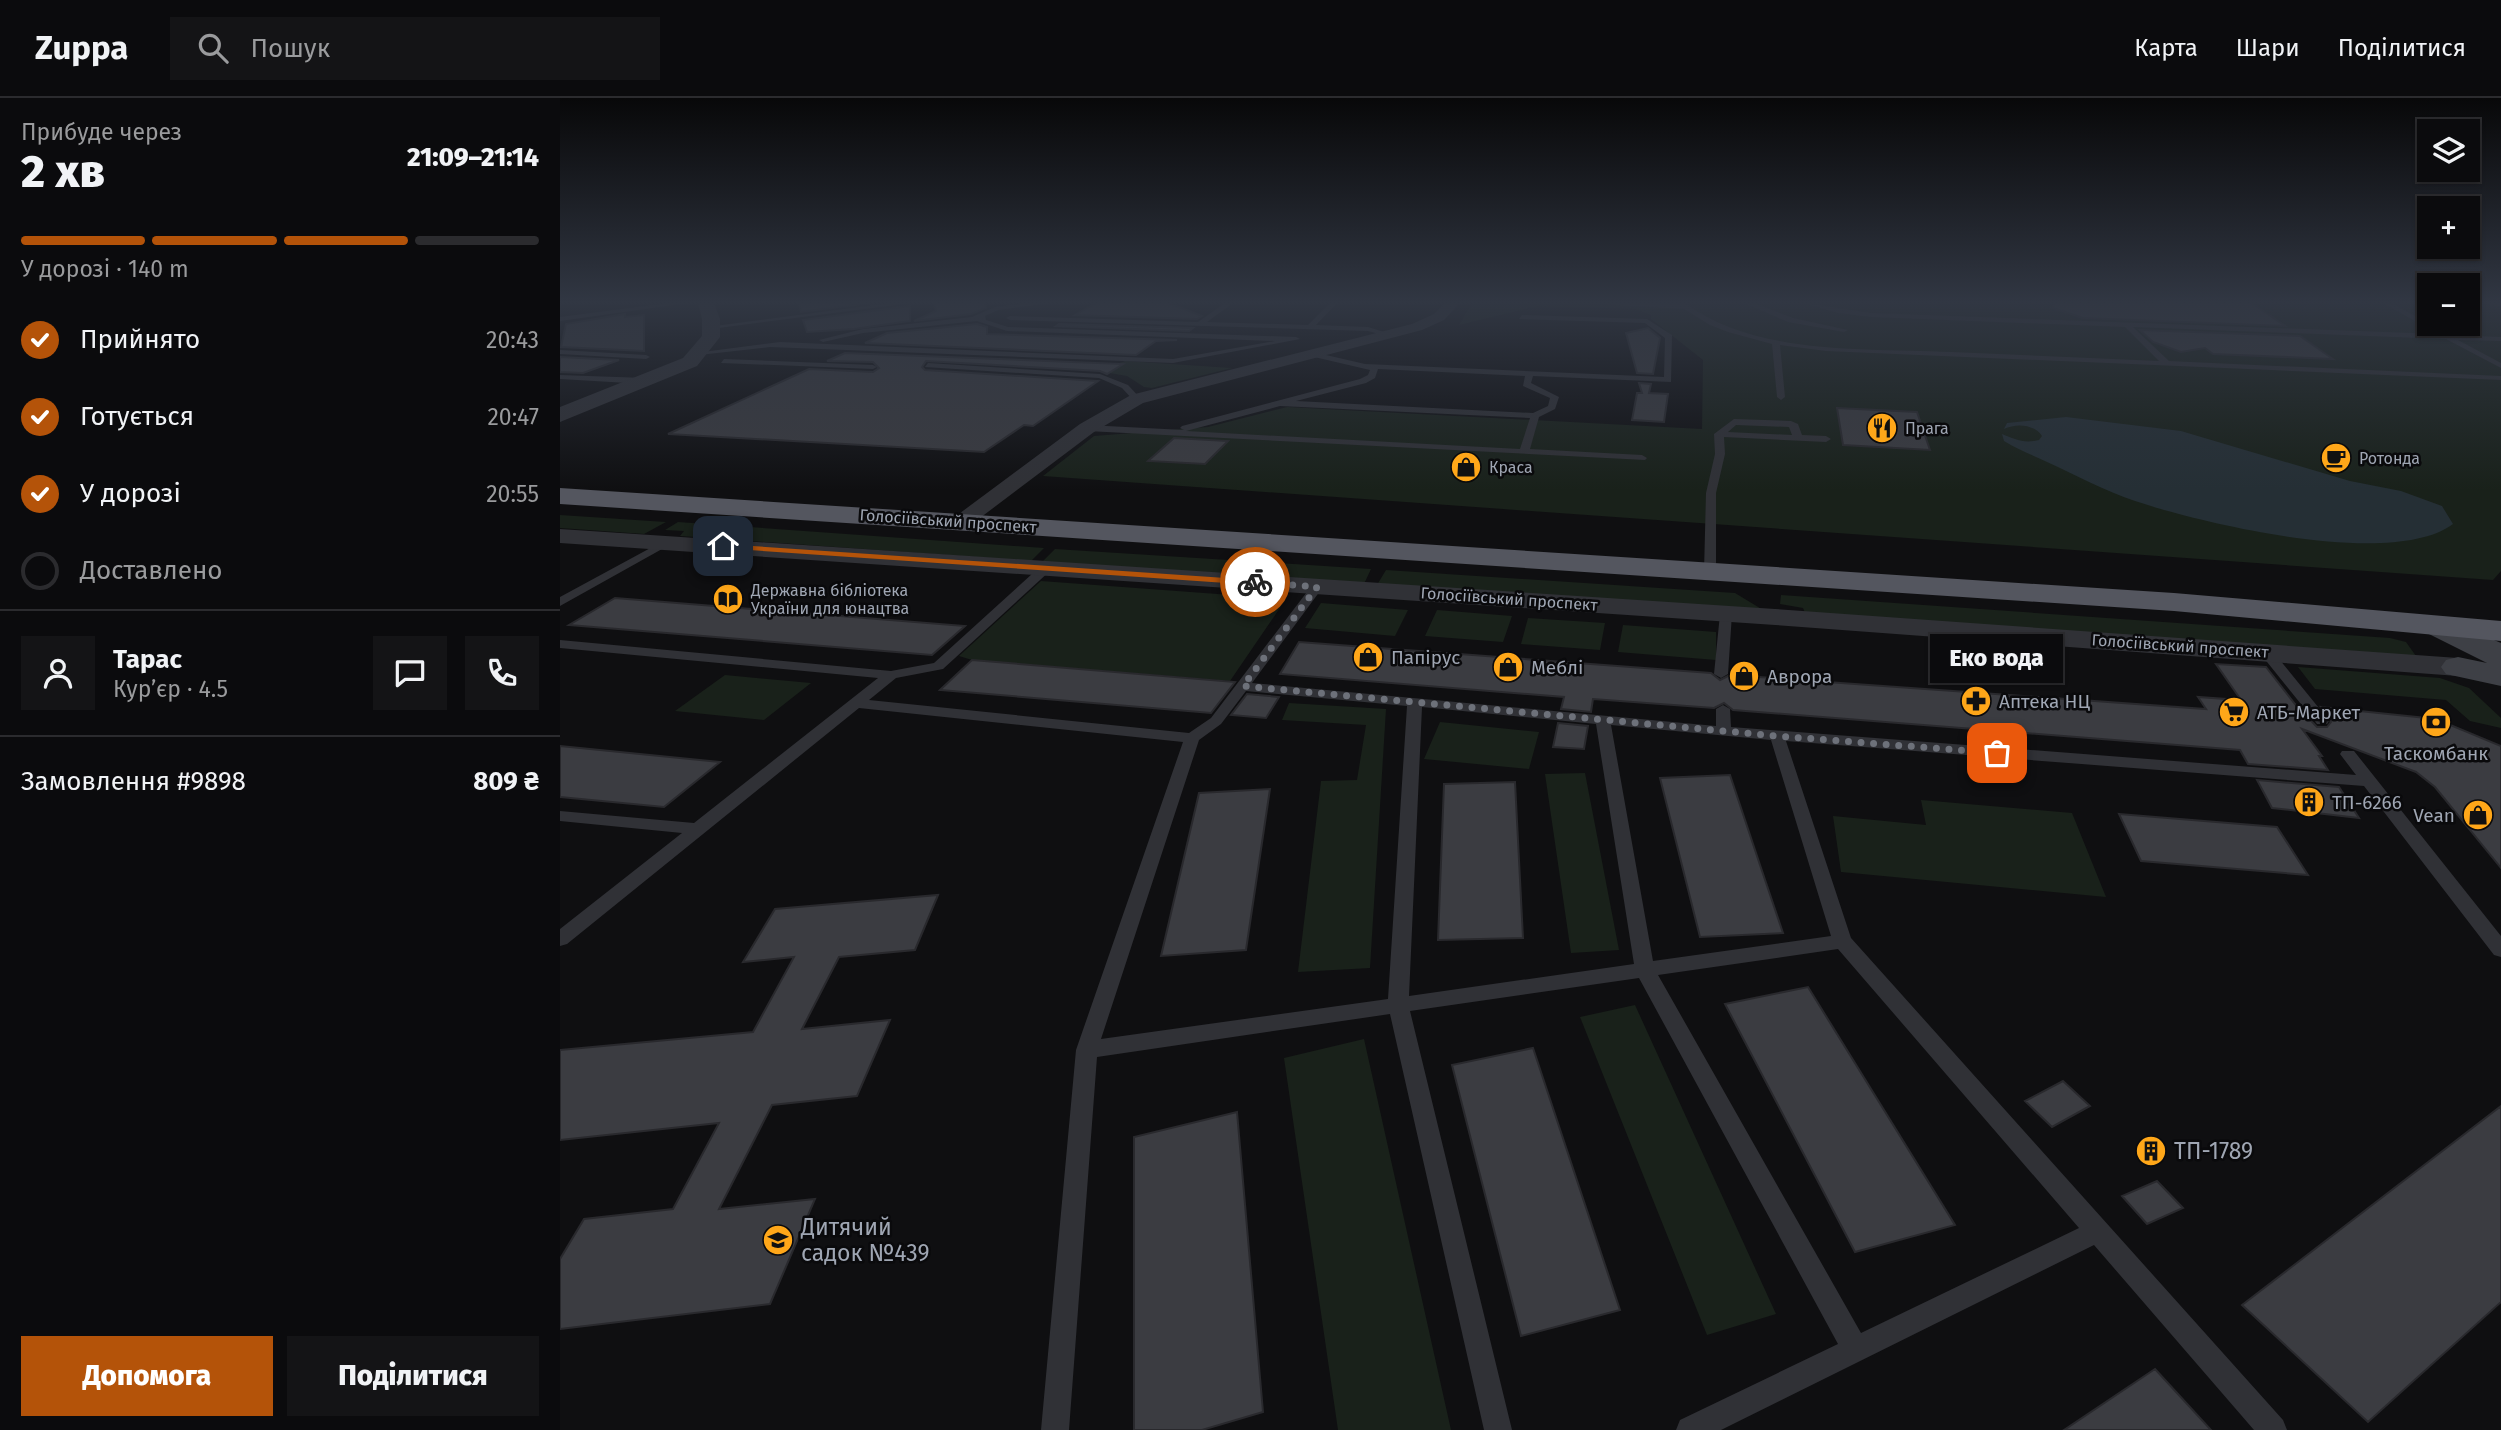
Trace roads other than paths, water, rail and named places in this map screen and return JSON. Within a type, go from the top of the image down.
[{"type":"highway","name":"Голосіївський проспект","points":[[560,496],[2174,601],[2501,631]]},
{"type":"highway","name":"Голосіївський проспект","points":[[2174,601],[2364,602],[2501,613]]},
{"type":"main road","points":[[2438,626],[2501,657]]},
{"type":"main road","points":[[2458,667],[2501,671]]},
{"type":"main road","points":[[2458,667],[2501,676]]},
{"type":"street","points":[[565,410],[645,381],[679,365]]},
{"type":"street","points":[[960,522],[1087,428],[1137,399],[1269,365]]},
{"type":"street","name":"Голосіївський проспект","points":[[560,536],[1047,567],[2458,667]]},
{"type":"lane","points":[[840,365],[873,367]]},
{"type":"lane","points":[[931,365],[1100,376],[1119,381],[1129,388],[1137,399]]},
{"type":"lane","points":[[1360,365],[1668,380],[1668,365]]},
{"type":"lane","points":[[1778,365],[1782,397]]},
{"type":"lane","points":[[2231,365],[2501,378]]},
{"type":"lane","points":[[1169,432],[1363,381],[1372,376],[1374,369],[1366,366]]},
{"type":"lane","points":[[585,379],[612,369]]},
{"type":"lane","points":[[1278,403],[1535,416],[1552,407],[1555,397],[1526,384],[1530,372]]},
{"type":"lane","points":[[560,377],[645,381]]},
{"type":"lane","points":[[1524,452],[1535,416]]},
{"type":"lane","points":[[1710,572],[1711,493],[1720,454],[1719,434],[1734,422],[1791,425],[1795,426],[1798,438],[1826,439]]},
{"type":"lane","points":[[1087,428],[1642,458]]},
{"type":"lane","points":[[560,602],[667,542]]},
{"type":"lane","points":[[560,643],[891,675],[938,666],[1047,567]]},
{"type":"lane","points":[[1055,1430],[1087,1050],[1192,738],[1216,721],[1317,587]]},
{"type":"lane","points":[[1721,674],[1726,614]]},
{"type":"lane","points":[[2266,652],[2322,721]]},
{"type":"lane","points":[[560,939],[891,675]]},
{"type":"lane","points":[[1243,686],[1777,736],[2369,781]]},
{"type":"lane","points":[[1415,702],[1398,1005],[1498,1430]]},
{"type":"lane","points":[[855,703],[1192,738]]},
{"type":"lane","points":[[1723,709],[1724,731]]},
{"type":"lane","points":[[1603,720],[1645,970],[1855,1349]]},
{"type":"lane","points":[[1777,736],[1842,941],[2273,1430]]},
{"type":"lane","points":[[2348,754],[2501,950]]},
{"type":"lane","points":[[560,816],[697,829]]},
{"type":"lane","points":[[1087,1050],[1842,941]]},
{"type":"lane","points":[[1690,1430],[2098,1231]]},
{"type":"place","name":"Прага","points":[[1882,428]]},
{"type":"place","name":"Ротонда","points":[[2336,458]]},
{"type":"place","name":"Краса","points":[[1466,467]]},
{"type":"place","name":"Державна бібліотека України для юнацтва","points":[[728,599]]},
{"type":"place","name":"Папірус","points":[[1368,657]]},
{"type":"place","name":"Меблі","points":[[1508,667]]},
{"type":"place","name":"Аврора","points":[[1744,676]]},
{"type":"place","name":"Аптека НЦ","points":[[1976,701]]},
{"type":"place","name":"АТБ-Маркет","points":[[2234,712]]},
{"type":"place","name":"Таскомбанк","points":[[2436,722]]},
{"type":"place","name":"Еко вода","points":[[1997,753]]},
{"type":"place","name":"ТП-6266","points":[[2309,802]]},
{"type":"place","name":"Vean","points":[[2478,815]]},
{"type":"place","name":"ТП-1789","points":[[2151,1151]]},
{"type":"place","name":"Дитячий садок №439","points":[[778,1240]]}]
